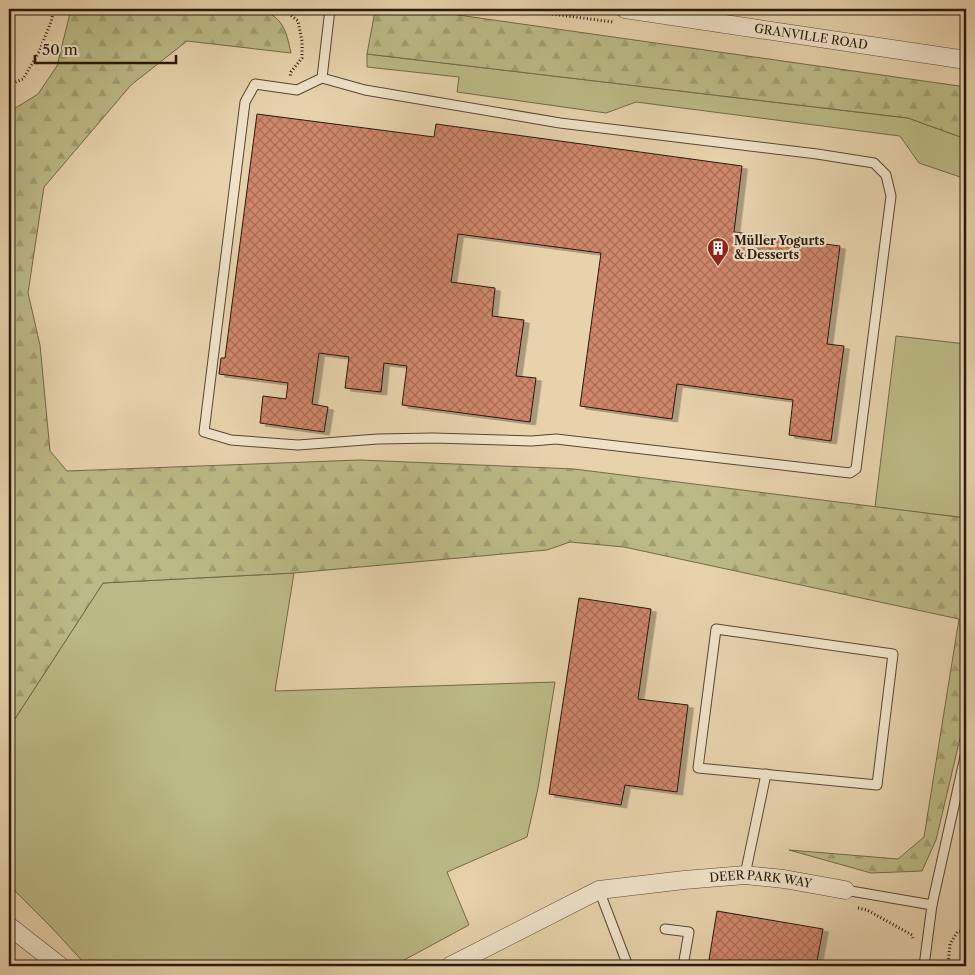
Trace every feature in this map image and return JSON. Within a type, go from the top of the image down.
[{"type":"street","name":"GRANVILLE ROAD","points":[[625,9],[966,60]]},
{"type":"street","name":"DEER PARK WAY","points":[[450,966],[599,890],[745,875],[845,890]]},
{"type":"street","points":[[9,926],[60,966]]},
{"type":"lane","points":[[322,78],[330,9]]},
{"type":"lane","points":[[322,78],[365,90],[560,123],[817,154],[874,163],[886,175],[891,196],[856,469],[850,473],[556,439],[532,442],[378,438],[298,445],[231,440],[204,432],[245,102],[255,84],[297,90],[322,78]]},
{"type":"lane","points":[[716,629],[893,654],[877,785],[766,774],[698,768],[716,629]]},
{"type":"lane","points":[[924,966],[932,905],[966,752]]},
{"type":"lane","points":[[745,875],[766,774]]},
{"type":"lane","points":[[599,890],[628,966]]},
{"type":"lane","name":"DEER PARK WAY","points":[[845,890],[932,905]]},
{"type":"lane","points":[[665,929],[689,932],[683,966]]},
{"type":"path","points":[[9,85],[23,79],[39,52],[54,9]]},
{"type":"path","points":[[283,9],[298,21],[302,41],[302,58],[291,72],[288,89]]},
{"type":"path","points":[[857,908],[867,910],[912,935],[914,943]]},
{"type":"path","points":[[948,966],[950,944],[958,931],[966,931]]},
{"type":"green space","points":[[71,9],[258,9],[273,16],[282,25],[291,53],[187,41],[131,85],[44,187],[28,293],[40,345],[50,451],[67,471],[360,460],[574,469],[966,518],[966,713],[936,840],[922,871],[871,873],[789,850],[898,859],[924,837],[959,619],[624,547],[570,542],[547,550],[294,573],[103,583],[9,728],[9,112],[38,94],[57,66]]},
{"type":"green space","points":[[375,11],[444,13],[966,87],[966,139],[908,118],[367,54]]},
{"type":"green space","points":[[367,54],[908,118],[966,139],[966,179],[919,163],[900,136],[636,102],[606,113],[457,92],[459,77],[367,67]]},
{"type":"green space","points":[[896,336],[966,344],[966,518],[875,507]]},
{"type":"green space","points":[[294,573],[275,691],[555,682],[538,788],[527,837],[447,872],[469,925],[393,966],[87,966],[9,885],[9,728],[103,583]]},
{"type":"building","name":"Müller Yogurts & Desserts","points":[[257,114],[434,137],[436,124],[742,166],[734,232],[840,246],[827,344],[844,346],[831,441],[789,435],[793,400],[677,384],[672,419],[580,406],[601,253],[458,234],[451,282],[495,288],[492,316],[524,320],[516,376],[536,378],[530,422],[402,405],[407,366],[384,363],[381,392],[345,388],[349,357],[319,353],[312,404],[328,407],[324,432],[260,423],[263,396],[286,399],[288,383],[219,374],[221,358],[225,358]]},
{"type":"building","points":[[579,598],[651,609],[638,699],[688,705],[677,792],[625,785],[621,805],[549,794]]},
{"type":"building","points":[[717,911],[823,929],[816,966],[708,966]]},
{"type":"place","name":"Müller Yogurts & Desserts","points":[[718,267]]}]
